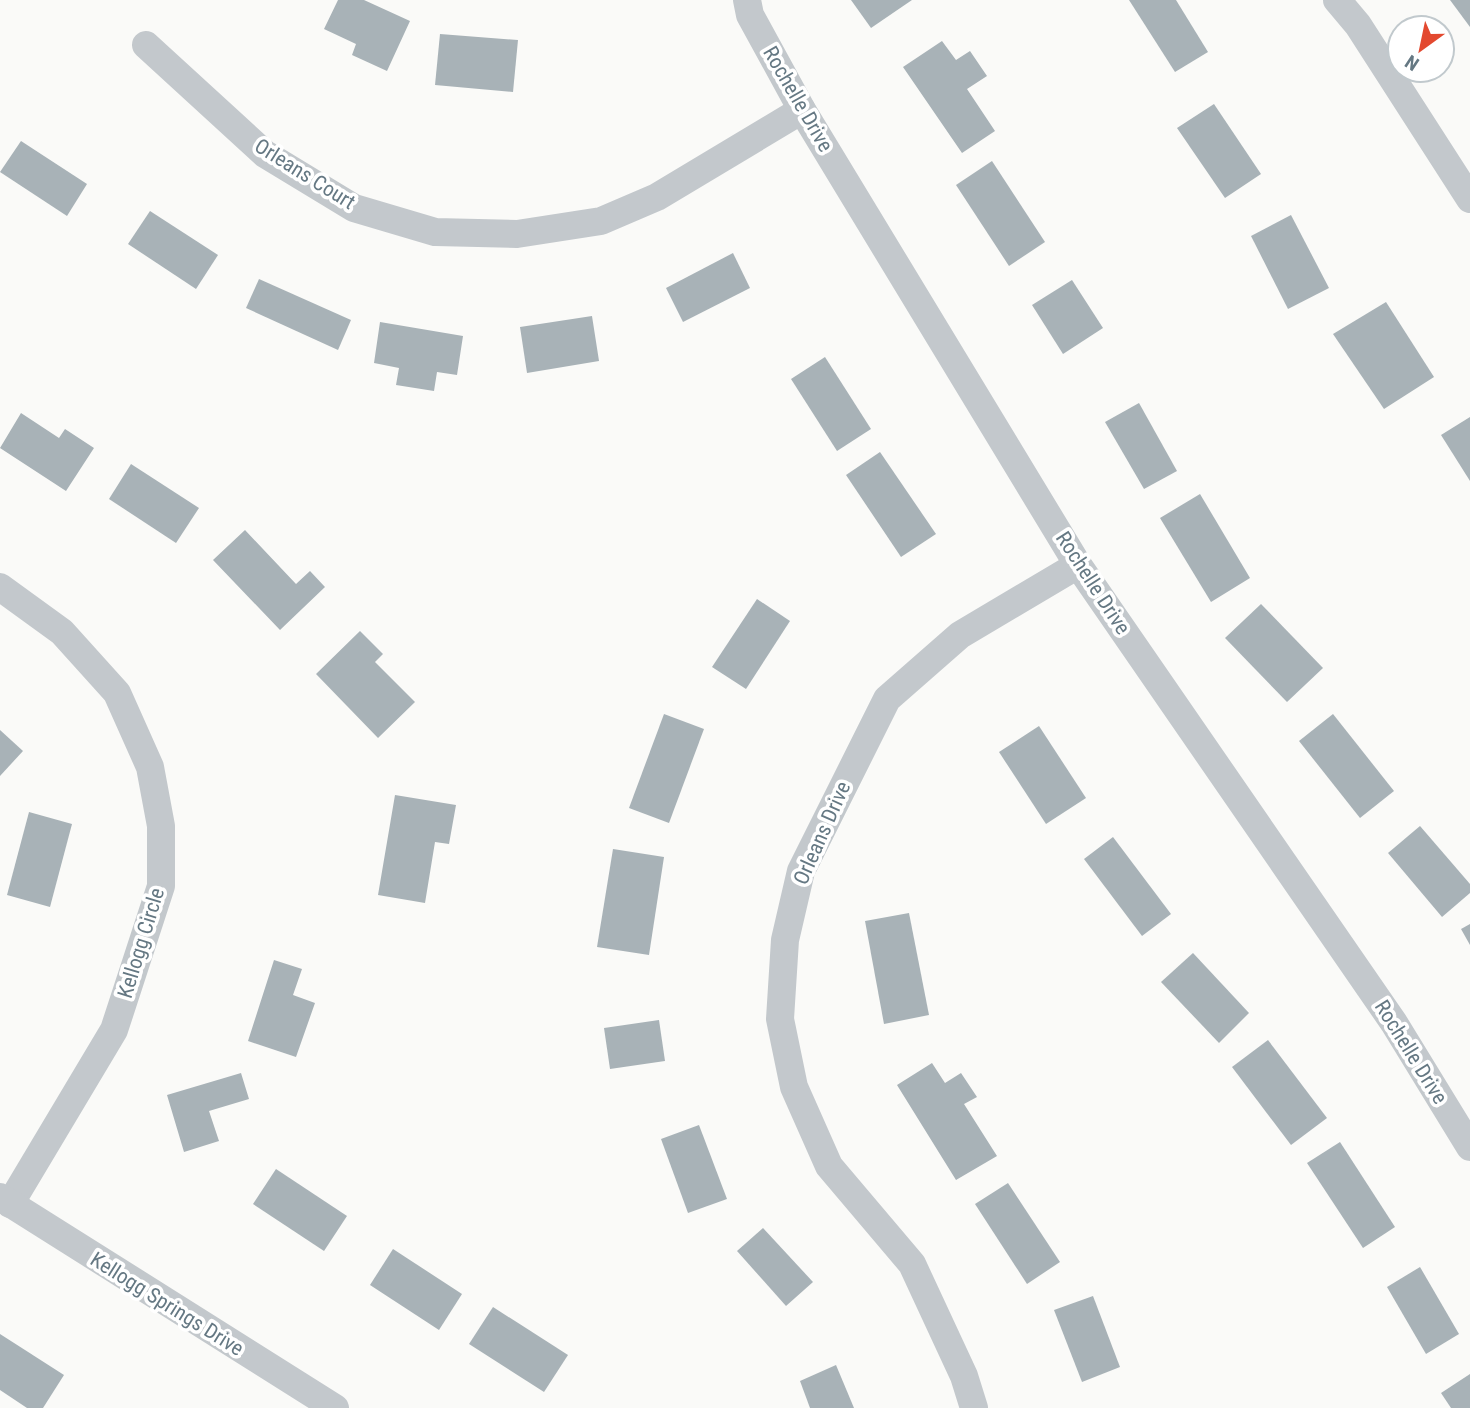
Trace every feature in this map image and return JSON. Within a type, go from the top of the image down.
[{"type":"street","name":"Rochelle Drive","points":[[747,0],[750,15],[802,110],[1078,565],[1394,1023],[1470,1147]]},
{"type":"street","points":[[1337,0],[1358,25],[1470,199]]},
{"type":"street","name":"Orleans Court","points":[[146,45],[265,154],[354,208],[435,232],[517,234],[601,221],[657,197],[802,110]]},
{"type":"street","name":"Orleans Drive","points":[[974,1408],[964,1376],[912,1264],[828,1166],[794,1087],[780,1019],[785,940],[801,872],[887,699],[960,635],[1078,565]]},
{"type":"street","name":"Kellogg Circle","points":[[0,587],[62,632],[117,694],[150,767],[161,826],[161,886],[114,1030],[5,1201]]},
{"type":"street","name":"Kellogg Springs Drive","points":[[5,1201],[335,1408]]},
{"type":"building","points":[[338,0],[364,0],[410,21],[387,71],[352,55],[356,44],[324,29]]},
{"type":"building","points":[[851,0],[912,0],[871,28]]},
{"type":"building","points":[[1129,0],[1176,0],[1208,52],[1175,72]]},
{"type":"building","points":[[1450,0],[1470,0],[1470,27]]},
{"type":"building","points":[[440,34],[518,40],[513,92],[435,85]]},
{"type":"building","points":[[942,41],[956,60],[970,51],[987,76],[967,89],[995,131],[962,153],[903,67]]},
{"type":"building","points":[[1214,104],[1261,174],[1225,198],[1177,128]]},
{"type":"building","points":[[21,141],[87,184],[67,216],[0,172]]},
{"type":"building","points":[[992,161],[1045,242],[1009,266],[956,185]]},
{"type":"building","points":[[150,211],[218,255],[196,289],[128,244]]},
{"type":"building","points":[[1291,215],[1329,288],[1288,309],[1251,236]]},
{"type":"building","points":[[733,253],[750,288],[683,322],[666,288]]},
{"type":"building","points":[[259,279],[351,320],[338,350],[246,308]]},
{"type":"building","points":[[1072,280],[1103,328],[1063,354],[1032,305]]},
{"type":"building","points":[[1386,302],[1434,377],[1384,409],[1333,334]]},
{"type":"building","points":[[592,316],[599,361],[527,373],[520,327]]},
{"type":"building","points":[[380,322],[463,336],[457,375],[437,372],[434,391],[396,385],[399,368],[374,363]]},
{"type":"building","points":[[825,357],[871,429],[837,451],[791,379]]},
{"type":"building","points":[[1139,403],[1177,471],[1144,489],[1105,422]]},
{"type":"building","points":[[21,413],[59,438],[65,429],[94,448],[66,491],[0,448]]},
{"type":"building","points":[[1470,417],[1470,481],[1441,435]]},
{"type":"building","points":[[880,452],[936,534],[901,557],[846,475]]},
{"type":"building","points":[[131,464],[199,508],[176,543],[109,499]]},
{"type":"building","points":[[1200,494],[1250,578],[1211,602],[1160,518]]},
{"type":"building","points":[[245,530],[296,584],[310,571],[325,587],[280,630],[213,560]]},
{"type":"building","points":[[757,599],[790,621],[746,689],[712,667]]},
{"type":"building","points":[[1261,604],[1323,668],[1287,702],[1225,638]]},
{"type":"building","points":[[360,631],[383,654],[375,662],[415,702],[378,738],[316,674]]},
{"type":"building","points":[[664,714],[704,729],[669,823],[629,808]]},
{"type":"building","points":[[1333,714],[1394,791],[1360,818],[1299,741]]},
{"type":"building","points":[[1039,726],[1086,798],[1046,824],[999,752]]},
{"type":"building","points":[[0,730],[23,751],[0,776]]},
{"type":"building","points":[[395,795],[456,805],[449,844],[435,842],[425,903],[378,895]]},
{"type":"building","points":[[29,812],[72,824],[50,907],[7,895]]},
{"type":"building","points":[[1420,826],[1470,884],[1470,893],[1442,917],[1388,853]]},
{"type":"building","points":[[1113,837],[1171,914],[1142,936],[1084,859]]},
{"type":"building","points":[[613,849],[664,857],[649,955],[597,947]]},
{"type":"building","points":[[909,913],[929,1015],[884,1024],[865,921]]},
{"type":"building","points":[[1470,924],[1470,945],[1461,929]]},
{"type":"building","points":[[1193,953],[1249,1013],[1219,1043],[1161,982]]},
{"type":"building","points":[[274,960],[302,969],[293,995],[315,1003],[296,1057],[248,1041]]},
{"type":"building","points":[[659,1020],[665,1061],[610,1069],[604,1028]]},
{"type":"building","points":[[1268,1040],[1327,1118],[1291,1145],[1232,1067]]},
{"type":"building","points":[[932,1063],[945,1083],[961,1073],[977,1097],[964,1104],[997,1156],[956,1180],[897,1085]]},
{"type":"building","points":[[241,1073],[249,1099],[209,1111],[219,1141],[184,1152],[167,1095]]},
{"type":"building","points":[[699,1125],[727,1199],[688,1213],[661,1139]]},
{"type":"building","points":[[1340,1142],[1395,1227],[1363,1248],[1307,1163]]},
{"type":"building","points":[[276,1169],[347,1216],[324,1251],[253,1204]]},
{"type":"building","points":[[1008,1183],[1060,1262],[1027,1284],[975,1204]]},
{"type":"building","points":[[763,1228],[813,1282],[786,1306],[737,1251]]},
{"type":"building","points":[[393,1249],[462,1294],[439,1330],[370,1285]]},
{"type":"building","points":[[1420,1267],[1459,1334],[1426,1354],[1387,1287]]},
{"type":"building","points":[[1093,1296],[1120,1367],[1082,1382],[1054,1310]]},
{"type":"building","points":[[493,1307],[568,1355],[544,1392],[469,1344]]},
{"type":"building","points":[[0,1334],[64,1375],[43,1408],[27,1408],[0,1390]]},
{"type":"building","points":[[836,1365],[854,1408],[810,1408],[800,1381]]},
{"type":"building","points":[[1470,1374],[1470,1408],[1451,1408],[1441,1393]]}]
